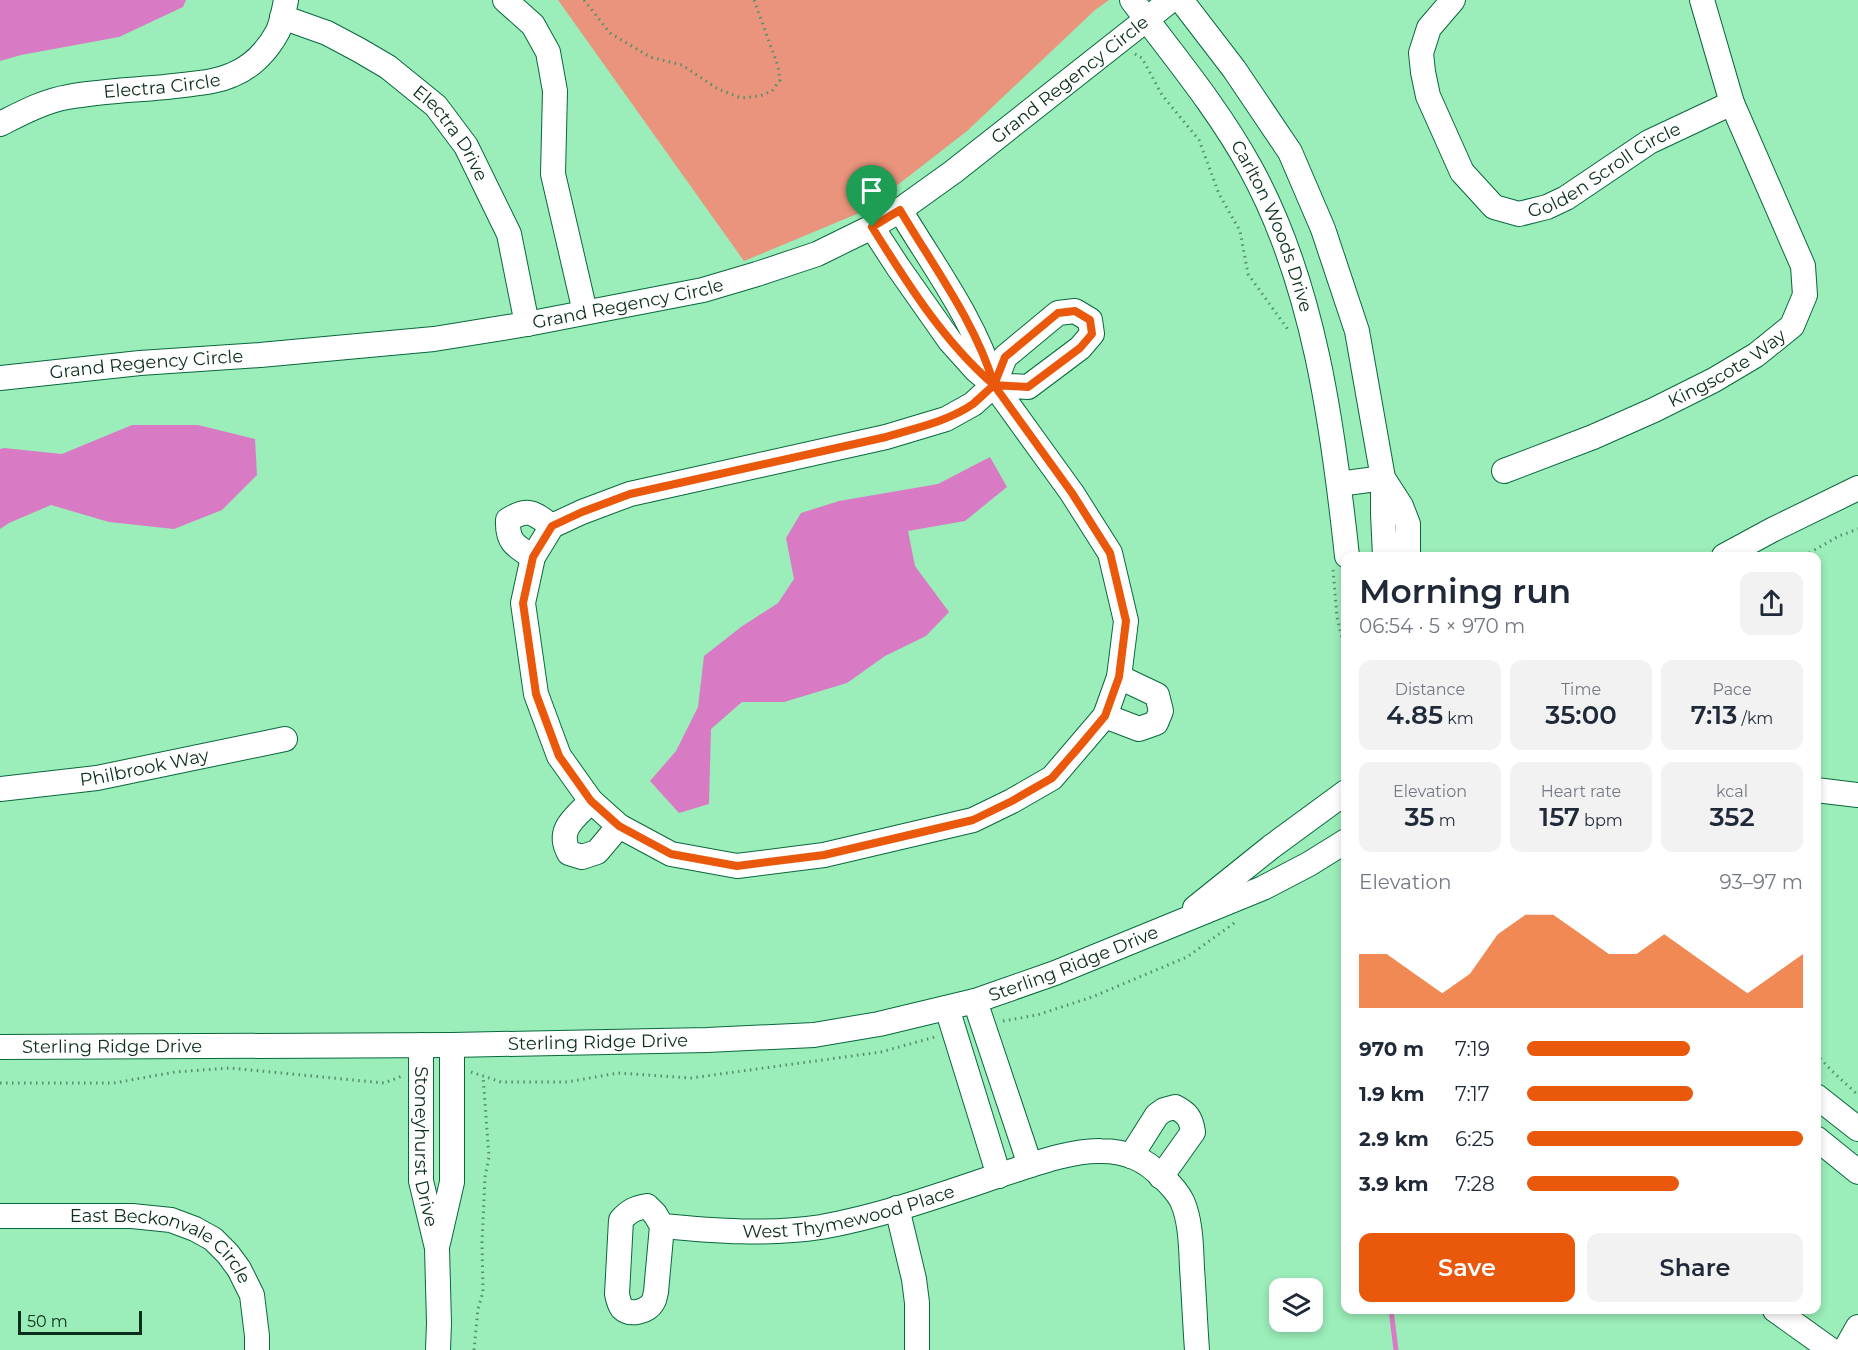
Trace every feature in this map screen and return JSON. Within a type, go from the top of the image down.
[{"type":"street","points":[[505,0],[532,25],[548,52],[555,91],[553,174],[585,312]]},
{"type":"street","name":"Carlton Woods Drive","points":[[1132,0],[1203,93],[1250,168],[1285,244],[1314,340],[1335,455],[1339,484],[1340,563]]},
{"type":"street","name":"Grand Regency Circle","points":[[0,378],[140,363],[434,339],[527,324],[703,290],[817,254],[872,227],[953,172],[1171,0]]},
{"type":"street","points":[[1181,0],[1234,69],[1290,152],[1323,229],[1357,331],[1383,478],[1385,552]]},
{"type":"street","name":"Golden Scroll Circle","points":[[1453,0],[1429,28],[1421,53],[1423,72],[1428,96],[1462,172],[1494,207],[1520,214],[1547,207],[1566,198],[1649,142],[1732,103]]},
{"type":"street","name":"Kingscote Way","points":[[1504,471],[1593,437],[1714,380],[1756,355],[1792,326],[1805,294],[1803,266],[1732,103],[1702,0]]},
{"type":"street","name":"Electra Circle","points":[[0,124],[39,104],[66,97],[107,91],[147,90],[214,81],[233,75],[251,65],[266,49],[278,31],[284,9]]},
{"type":"street","name":"Electra Drive","points":[[284,9],[388,67],[436,106],[466,146],[509,234],[527,324]]},
{"type":"street","points":[[900,210],[972,329],[988,364],[994,385]]},
{"type":"street","points":[[872,227],[950,341],[976,370],[994,385],[1072,493],[1110,553],[1126,621],[1119,677],[1105,716],[1052,778],[1012,801],[973,820],[824,855],[737,866],[671,854],[619,826],[591,801],[559,756],[536,694],[523,603],[533,557],[552,526],[630,494],[886,437],[946,419],[973,404],[994,385]]},
{"type":"street","points":[[1339,484],[1383,478]]},
{"type":"street","points":[[1383,478],[1401,506],[1408,524],[1408,552]]},
{"type":"street","points":[[1731,552],[1858,488]]},
{"type":"street","points":[[533,557],[514,545],[507,532],[508,520],[520,512],[533,513],[552,526]]},
{"type":"street","points":[[1105,716],[1139,729],[1156,723],[1161,711],[1157,695],[1119,677]]},
{"type":"street","name":"Philbrook Way","points":[[0,789],[98,778],[285,739]]},
{"type":"street","points":[[1821,791],[1858,795]]},
{"type":"street","name":"Sterling Ridge Drive","points":[[1177,922],[1271,847],[1341,796]]},
{"type":"street","points":[[591,801],[566,827],[564,843],[569,853],[582,857],[597,852],[619,826]]},
{"type":"street","name":"Sterling Ridge Drive","points":[[0,1047],[452,1045],[707,1040],[814,1035],[879,1024],[975,1002],[1055,973],[1263,888],[1341,844]]},
{"type":"street","points":[[975,1002],[1030,1166]]},
{"type":"street","points":[[947,1008],[999,1176]]},
{"type":"street","name":"Stoneyhurst Drive","points":[[421,1045],[421,1181],[437,1248],[438,1350]]},
{"type":"street","name":"Stoneyhurst Drive","points":[[437,1248],[452,1182],[452,1045]]},
{"type":"street","points":[[1821,1100],[1858,1129]]},
{"type":"street","points":[[1161,1177],[1193,1132],[1191,1119],[1185,1112],[1175,1107],[1157,1115],[1131,1156],[1139,1159],[1168,1183],[1182,1201],[1187,1219],[1197,1350]]},
{"type":"street","points":[[1821,1142],[1858,1172]]},
{"type":"street","name":"West Thymewood Place","points":[[662,1226],[722,1231],[773,1231],[819,1227],[897,1208],[1078,1153],[1099,1151],[1131,1156]]},
{"type":"street","points":[[897,1208],[914,1279],[917,1303],[917,1350]]},
{"type":"street","name":"East Beckonvale Circle","points":[[0,1216],[132,1216],[171,1220],[195,1229],[213,1239],[239,1269],[252,1295],[257,1350]]},
{"type":"street","points":[[1781,1314],[1831,1350]]},
{"type":"street","points":[[1845,1350],[1858,1327]]},
{"type":"street","points":[[1850,1350],[1858,1344]]},
{"type":"path","points":[[584,0],[610,33],[651,57],[682,65],[718,89],[741,98],[759,96],[772,91],[780,80],[778,66],[754,0]]},
{"type":"path","points":[[1134,53],[1142,58],[1162,95],[1199,140],[1219,194],[1240,231],[1248,274],[1288,328],[1292,338]]},
{"type":"path","points":[[1811,552],[1839,536],[1858,529]]},
{"type":"path","points":[[1340,563],[1337,617],[1341,633]]},
{"type":"path","points":[[1821,1059],[1858,1095]]},
{"type":"path","points":[[474,1350],[478,1309],[483,1292],[484,1177],[489,1157],[483,1076]]},
{"type":"shaded area","points":[[0,0],[186,0],[183,7],[119,37],[0,61]]},
{"type":"shaded area","points":[[558,0],[1109,0],[1095,10],[967,131],[864,211],[744,261]]},
{"type":"shaded area","points":[[132,425],[198,425],[255,439],[257,475],[222,510],[174,529],[109,522],[51,505],[0,529],[0,449],[62,454]]},
{"type":"shaded area","points":[[990,457],[1007,487],[965,521],[908,531],[915,566],[949,612],[926,636],[885,656],[847,683],[784,702],[742,702],[711,729],[709,804],[679,813],[650,781],[676,751],[698,707],[704,656],[741,627],[778,603],[794,579],[786,538],[801,513],[839,501],[938,484]]},
{"type":"waterway","points":[[1392,1314],[1396,1350]]},
{"type":"route","points":[[872,227],[900,210],[972,329],[988,364],[994,385],[1005,357],[1058,313],[1075,311],[1090,320],[1092,334],[1080,348],[1028,387],[994,385],[1072,493],[1110,553],[1126,621],[1119,677],[1105,716],[1052,778],[973,820],[824,855],[737,866],[671,854],[619,826],[591,801],[559,756],[536,694],[523,603],[533,557],[552,526],[630,494],[886,437],[924,426],[946,419],[973,404],[994,385],[976,370],[950,341],[872,227]]}]
